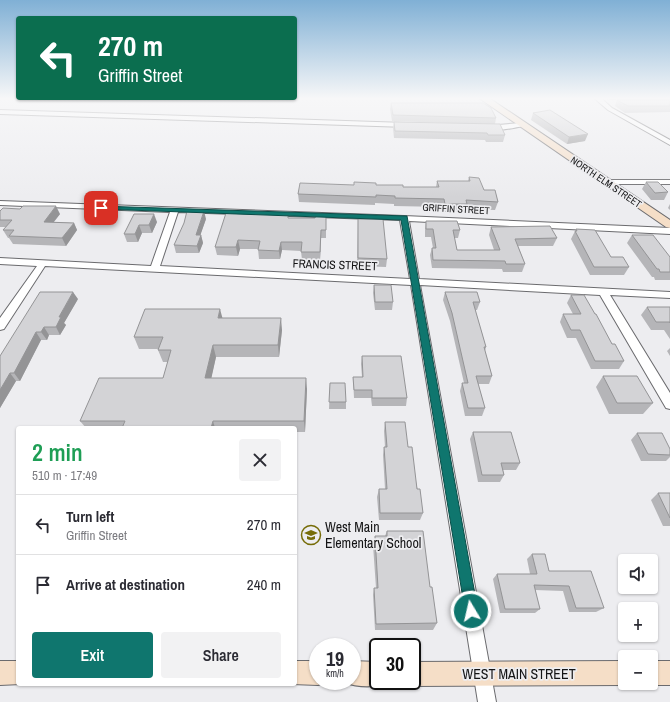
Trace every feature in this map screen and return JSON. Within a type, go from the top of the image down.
[{"type":"street","name":"NORTH ELM STREET","points":[[529,131],[670,225]]},
{"type":"street","points":[[648,131],[670,143]]},
{"type":"street","points":[[605,182],[670,182]]},
{"type":"street","name":"GRIFFIN STREET","points":[[0,203],[404,218],[670,231]]},
{"type":"street","points":[[154,270],[175,210]]},
{"type":"street","points":[[404,218],[487,702]]},
{"type":"street","name":"FRANCIS STREET","points":[[0,261],[670,295]]},
{"type":"street","points":[[0,326],[43,263]]},
{"type":"street","points":[[603,291],[670,404]]},
{"type":"street","points":[[0,673],[16,673]]},
{"type":"street","points":[[297,673],[309,673]]},
{"type":"street","name":"WEST MAIN STREET","points":[[421,674],[618,673]]},
{"type":"street","points":[[658,673],[670,673]]},
{"type":"building","points":[[395,131],[503,131],[505,135],[488,135],[487,133]]},
{"type":"building","points":[[560,131],[583,131],[588,134],[569,137]]},
{"type":"building","points":[[469,177],[479,178],[484,190],[495,190],[498,202],[466,200],[467,204],[445,204],[444,199],[395,198],[395,196],[376,195],[376,197],[298,194],[300,183],[354,185],[354,182],[376,183],[376,185],[403,185],[403,187],[439,187],[437,181],[470,181]]},
{"type":"building","points":[[646,182],[658,182],[668,192],[655,193]]},
{"type":"building","points":[[23,206],[56,206],[44,222],[74,223],[62,238],[9,236],[14,230],[3,230],[12,220],[0,220],[0,211],[3,208],[20,209]]},
{"type":"building","points":[[187,211],[204,211],[196,235],[201,235],[197,246],[174,245],[184,223]]},
{"type":"building","points":[[226,213],[288,215],[288,218],[315,218],[316,216],[326,216],[326,230],[321,230],[320,252],[301,252],[302,242],[281,242],[279,251],[258,250],[260,241],[238,240],[236,247],[215,247]]},
{"type":"building","points":[[134,214],[154,214],[149,225],[139,225],[135,234],[124,234]]},
{"type":"building","points":[[358,219],[383,219],[387,259],[358,258]]},
{"type":"building","points":[[426,221],[457,221],[460,230],[453,230],[457,250],[500,250],[491,227],[550,226],[557,238],[515,239],[525,264],[506,264],[505,261],[433,260],[432,248],[436,248],[433,229],[426,229]]},
{"type":"building","points":[[576,229],[595,230],[611,257],[623,257],[629,267],[594,267],[575,231],[577,231]]},
{"type":"building","points":[[632,235],[653,235],[670,257],[670,272],[660,272]]},
{"type":"building","points":[[374,285],[391,285],[393,302],[375,302]]},
{"type":"building","points":[[40,292],[73,292],[59,317],[61,317],[56,327],[44,327],[41,332],[36,332],[14,373],[10,373],[0,390],[0,356]]},
{"type":"building","points":[[445,292],[477,292],[480,302],[473,302],[486,347],[484,347],[492,376],[476,376],[485,408],[468,408],[462,383],[468,383],[452,313]]},
{"type":"building","points":[[571,295],[584,295],[612,344],[615,344],[624,361],[595,361],[580,330],[571,330],[563,314],[581,314]]},
{"type":"building","points":[[647,307],[670,307],[670,322],[656,322]]},
{"type":"building","points":[[145,309],[220,309],[218,318],[281,318],[278,345],[213,345],[205,378],[306,378],[304,421],[213,421],[212,426],[123,426],[125,421],[80,421],[99,378],[163,378],[171,350],[158,350],[163,337],[134,337]]},
{"type":"building","points":[[362,356],[401,356],[407,398],[372,398],[372,390],[354,390],[353,377],[363,377]]},
{"type":"building","points":[[603,376],[637,376],[653,403],[617,403]]},
{"type":"building","points":[[330,383],[345,383],[346,402],[329,402]]},
{"type":"building","points":[[385,422],[405,422],[408,447],[412,447],[417,489],[420,489],[423,513],[380,513],[379,489],[387,489],[384,447],[387,447]]},
{"type":"building","points":[[473,432],[511,432],[520,463],[501,463],[504,475],[482,475]]},
{"type":"building","points":[[637,433],[662,433],[670,449],[670,455],[648,454]]},
{"type":"building","points":[[658,493],[670,493],[670,518]]},
{"type":"building","points":[[387,531],[423,531],[430,587],[432,587],[437,623],[376,624],[374,588],[378,588],[375,536],[387,536]]},
{"type":"building","points":[[532,554],[545,554],[549,571],[591,571],[604,608],[576,608],[569,586],[534,585],[540,609],[505,609],[497,574],[537,574]]},
{"type":"place","name":"West Main Elementary School","points":[[311,535]]},
{"type":"route","points":[[101,208],[404,218],[416,281],[471,611]]}]
